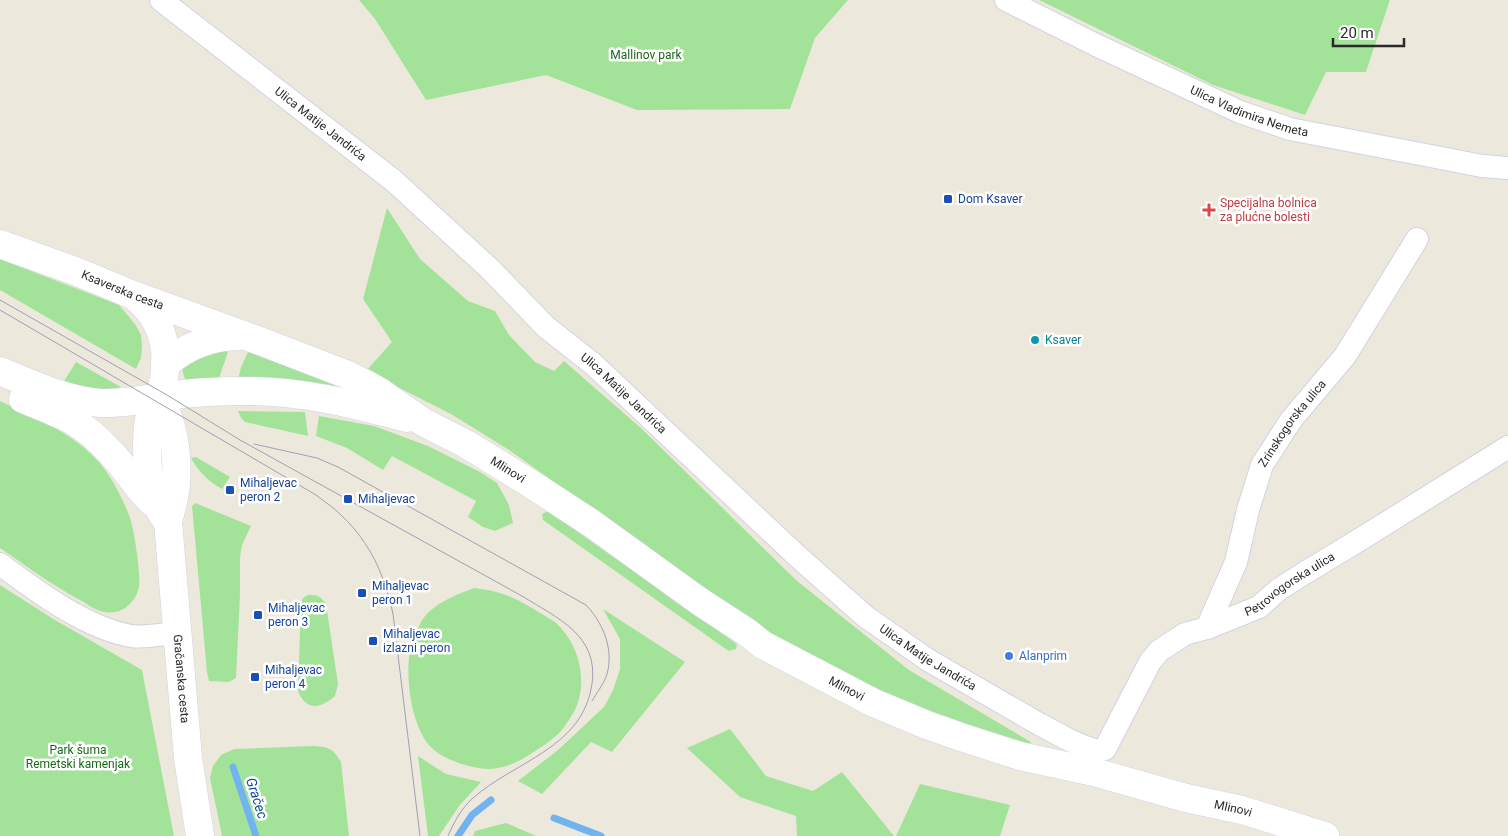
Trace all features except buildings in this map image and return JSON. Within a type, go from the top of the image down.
[{"type":"main road","name":"Ksaverska cesta","points":[[0,244],[245,336]]},
{"type":"main road","name":"Gračanska cesta","points":[[133,295],[145,305],[159,327],[166,349],[159,397],[149,421],[147,466],[152,492],[162,514],[177,633],[188,758],[200,836]]},
{"type":"main road","points":[[165,365],[182,351],[207,340],[226,336],[245,336]]},
{"type":"main road","name":"Mlinovi","points":[[245,336],[348,375],[380,392],[423,422]]},
{"type":"main road","points":[[0,371],[53,392],[86,401],[119,403],[159,397]]},
{"type":"main road","points":[[0,385],[21,398],[77,423],[88,431],[111,453],[162,514]]},
{"type":"main road","name":"Mlinovi","points":[[159,397],[236,392],[285,393],[355,405],[423,422],[444,431],[468,445],[591,523],[699,601],[764,645],[874,703],[927,725],[1020,756],[1094,772],[1186,798],[1242,810],[1325,836]]},
{"type":"street","name":"Ulica Matije Jandrića","points":[[161,0],[394,181],[490,269],[546,327],[593,364],[796,555],[866,617],[928,660],[1040,724],[1086,747],[1097,751],[1105,749]]},
{"type":"street","name":"Ulica Vladimira Nemeta","points":[[1006,0],[1096,46],[1240,112],[1290,129],[1482,166],[1508,168]]},
{"type":"street","name":"Zrinskogorska ulica","points":[[1207,628],[1236,562],[1248,510],[1262,466],[1291,420],[1345,356],[1417,239]]},
{"type":"street","name":"Petrovogorska ulica","points":[[1105,749],[1150,662],[1159,651],[1172,641],[1185,634],[1207,628],[1258,607],[1278,590],[1508,447]]},
{"type":"street","points":[[0,564],[73,613],[94,624],[133,636],[177,633]]},
{"type":"green space","name":"Mallinov park","points":[[359,0],[848,0],[815,38],[790,109],[637,110],[546,75],[426,100],[375,19]]},
{"type":"green space","points":[[1039,0],[1390,0],[1366,72],[1326,72],[1305,115],[1213,85]]},
{"type":"green space","points":[[387,208],[420,259],[468,301],[495,311],[509,335],[535,362],[554,371],[564,361],[642,429],[797,581],[909,670],[1031,742],[1029,747],[887,697],[766,632],[509,450],[451,414],[366,371],[392,342],[363,299]]},
{"type":"green space","points":[[0,259],[119,305],[135,324],[141,335],[141,358],[136,369],[0,290]]},
{"type":"green space","points":[[230,346],[218,381],[186,381],[182,370],[185,359]]},
{"type":"green space","points":[[249,350],[341,387],[340,391],[238,380],[241,367]]},
{"type":"green space","points":[[76,362],[121,387],[108,391],[91,389],[64,381]]},
{"type":"green space","points":[[0,401],[50,425],[84,448],[100,463],[114,484],[131,521],[139,572],[137,593],[130,604],[120,611],[107,612],[95,609],[49,582],[0,548]]},
{"type":"green space","points":[[238,411],[305,412],[308,436],[245,422]]},
{"type":"green space","points":[[319,416],[374,426],[428,446],[480,472],[497,483],[509,505],[513,523],[495,531],[483,527],[468,517],[476,501],[392,456],[383,470],[347,448],[316,436]]},
{"type":"green space","points":[[196,457],[230,477],[222,489],[200,472],[191,458]]},
{"type":"green space","points":[[195,503],[251,526],[242,545],[240,557],[236,678],[229,682],[209,681],[207,672],[192,506]]},
{"type":"green space","points":[[548,511],[734,642],[737,645],[736,649],[729,651],[723,647],[543,520],[542,514]]},
{"type":"green space","name":"Park šuma Remetski kamenjak","points":[[0,585],[55,620],[142,670],[174,836],[0,836]]},
{"type":"green space","points":[[474,588],[514,598],[552,620],[572,644],[580,666],[581,688],[579,700],[565,726],[544,745],[522,759],[506,766],[491,769],[483,769],[456,762],[434,750],[421,732],[412,707],[410,694],[409,658],[420,623],[439,604]]},
{"type":"green space","points":[[308,595],[318,596],[326,604],[338,684],[335,696],[324,704],[314,706],[305,702],[298,691],[301,603],[303,598]]},
{"type":"green space","points":[[603,609],[685,662],[612,752],[591,742],[542,794],[518,781],[558,750],[604,707],[613,690],[620,669],[620,639]]},
{"type":"green space","points":[[730,729],[766,776],[813,791],[842,772],[894,836],[797,836],[796,816],[740,797],[687,748]]},
{"type":"green space","points":[[314,746],[330,749],[341,762],[349,836],[222,836],[210,778],[213,766],[221,755],[234,749]]},
{"type":"green space","points":[[418,756],[446,774],[481,782],[459,806],[439,836],[428,836]]},
{"type":"green space","points":[[920,784],[1010,805],[1000,836],[896,836]]},
{"type":"green space","points":[[506,823],[536,836],[473,836],[475,831]]},
{"type":"waterway","name":"Gračec","points":[[233,767],[256,836]]},
{"type":"waterway","points":[[458,836],[472,815],[491,800]]},
{"type":"waterway","points":[[554,818],[601,836]]},
{"type":"tram line","points":[[0,300],[167,395],[240,440],[522,596],[549,612],[573,630],[582,640],[589,653],[592,667],[592,684],[586,706],[576,724],[545,751],[490,785],[473,798],[458,816],[448,836]]},
{"type":"tram line","points":[[0,310],[316,495],[351,525],[375,560],[390,600],[420,836]]},
{"type":"tram line","points":[[254,444],[317,458],[338,467],[586,605],[602,628],[609,655],[606,678],[592,701]]},
{"type":"place","name":"Dom Ksaver","points":[[948,199]]},
{"type":"place","name":"Specijalna bolnica za plućne bolesti","points":[[1209,210]]},
{"type":"place","name":"Ksaver","points":[[1035,340]]},
{"type":"place","name":"Mihaljevac peron 2","points":[[230,490]]},
{"type":"place","name":"Mihaljevac","points":[[348,499]]},
{"type":"place","name":"Mihaljevac peron 1","points":[[362,593]]},
{"type":"place","name":"Mihaljevac peron 3","points":[[258,615]]},
{"type":"place","name":"Mihaljevac izlazni peron","points":[[373,641]]},
{"type":"place","name":"Alanprim","points":[[1009,656]]},
{"type":"place","name":"Mihaljevac peron 4","points":[[255,677]]}]
